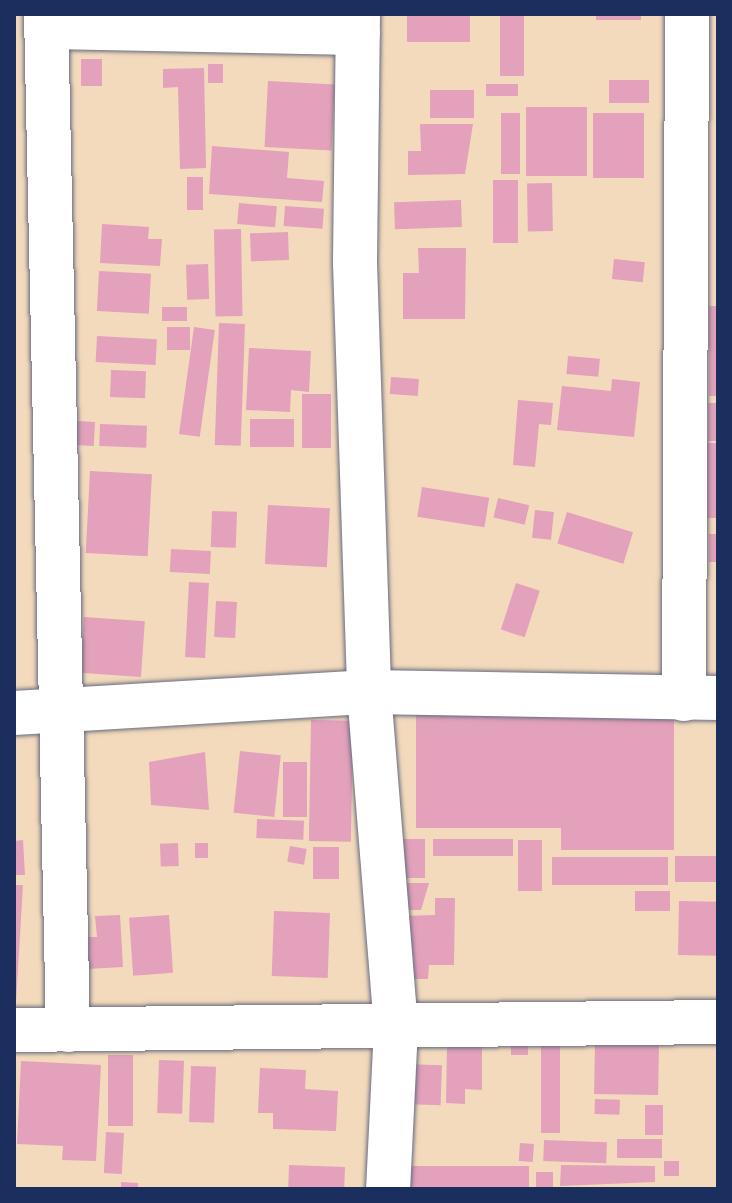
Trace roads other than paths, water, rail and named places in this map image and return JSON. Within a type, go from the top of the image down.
[{"type":"street","points":[[14,713],[369,692],[701,698],[687,14]]},
{"type":"street","points":[[68,1030],[46,20],[358,24],[355,263],[369,692],[396,1027],[388,1189]]},
{"type":"street","points":[[14,1030],[718,1022]]}]
